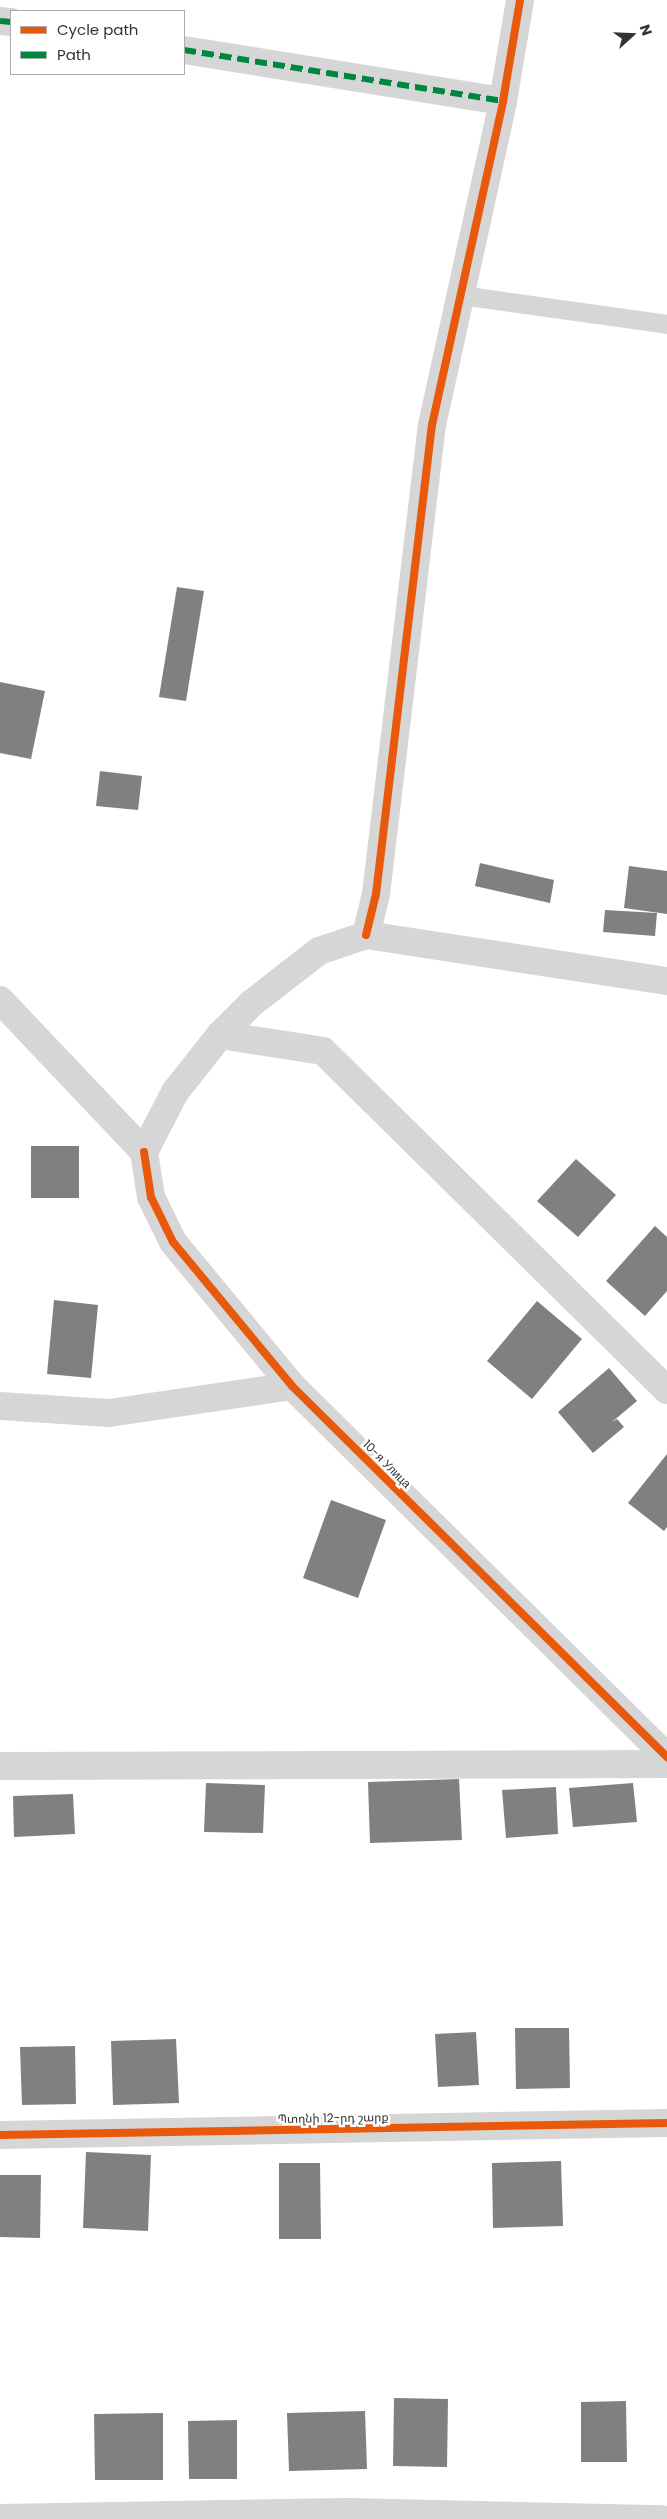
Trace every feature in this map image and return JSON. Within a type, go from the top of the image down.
[{"type":"street","points":[[366,935],[376,894],[432,425],[503,101],[520,0]]},
{"type":"street","points":[[185,50],[503,101]]},
{"type":"street","points":[[0,1000],[144,1152],[176,1092],[220,1035],[252,1003],[319,951],[366,935],[667,981]]},
{"type":"street","points":[[220,1035],[323,1051],[667,1390]]},
{"type":"street","name":"10-я Улица","points":[[144,1152],[151,1198],[173,1242],[292,1386],[667,1757]]},
{"type":"street","points":[[0,1406],[109,1414],[292,1386]]},
{"type":"street","points":[[0,1766],[667,1764]]},
{"type":"street","name":"Պտղնի 12-րդ շարք","points":[[0,2135],[667,2123]]},
{"type":"street","points":[[0,2518],[346,2512],[665,2519]]},
{"type":"lane","points":[[461,295],[667,324]]},
{"type":"building","points":[[177,587],[204,591],[186,701],[159,697]]},
{"type":"building","points":[[0,682],[45,691],[31,759],[0,753]]},
{"type":"building","points":[[100,771],[142,776],[138,810],[96,806]]},
{"type":"building","points":[[480,863],[554,880],[550,903],[475,886]]},
{"type":"building","points":[[629,866],[667,871],[667,914],[624,908]]},
{"type":"building","points":[[605,910],[657,913],[655,936],[603,932]]},
{"type":"building","points":[[31,1146],[79,1146],[79,1198],[31,1198]]},
{"type":"building","points":[[576,1159],[616,1195],[578,1237],[537,1201]]},
{"type":"building","points":[[655,1226],[667,1237],[667,1291],[645,1316],[606,1281]]},
{"type":"building","points":[[54,1300],[98,1305],[91,1378],[47,1374]]},
{"type":"building","points":[[537,1301],[582,1339],[532,1399],[487,1361]]},
{"type":"building","points":[[609,1368],[637,1401],[612,1422],[617,1419],[624,1427],[593,1453],[558,1412]]},
{"type":"building","points":[[667,1454],[667,1527],[664,1531],[628,1503]]},
{"type":"building","points":[[331,1500],[386,1520],[358,1598],[303,1578]]},
{"type":"building","points":[[459,1779],[462,1840],[370,1843],[368,1782]]},
{"type":"building","points":[[206,1783],[265,1785],[263,1833],[204,1832]]},
{"type":"building","points":[[633,1783],[637,1822],[573,1827],[569,1788]]},
{"type":"building","points":[[556,1787],[558,1834],[506,1838],[502,1790]]},
{"type":"building","points":[[73,1794],[75,1834],[14,1837],[13,1796]]},
{"type":"building","points":[[515,2028],[569,2028],[570,2088],[516,2089]]},
{"type":"building","points":[[476,2032],[479,2085],[438,2087],[435,2034]]},
{"type":"building","points":[[176,2039],[179,2103],[113,2105],[111,2041]]},
{"type":"building","points":[[75,2046],[76,2104],[22,2105],[20,2047]]},
{"type":"building","points":[[86,2152],[151,2155],[148,2231],[83,2228]]},
{"type":"building","points":[[561,2161],[563,2226],[493,2228],[492,2163]]},
{"type":"building","points":[[279,2163],[320,2163],[321,2239],[279,2239]]},
{"type":"building","points":[[0,2175],[41,2175],[40,2238],[0,2237]]},
{"type":"building","points":[[394,2398],[448,2399],[447,2467],[393,2466]]},
{"type":"building","points":[[626,2401],[627,2462],[581,2462],[581,2402]]},
{"type":"building","points":[[365,2411],[367,2469],[289,2471],[287,2413]]},
{"type":"building","points":[[163,2413],[163,2480],[95,2480],[94,2414]]},
{"type":"building","points":[[237,2420],[237,2479],[189,2479],[188,2421]]},
{"type":"marked path","points":[[0,21],[10,22]]},
{"type":"marked path","points":[[185,50],[503,101]]},
{"type":"cycle path","points":[[366,935],[376,894],[432,425],[503,101],[520,0]]},
{"type":"cycle path","points":[[144,1152],[151,1197],[173,1242],[292,1386],[667,1757]]},
{"type":"cycle path","points":[[0,2135],[667,2123]]}]
